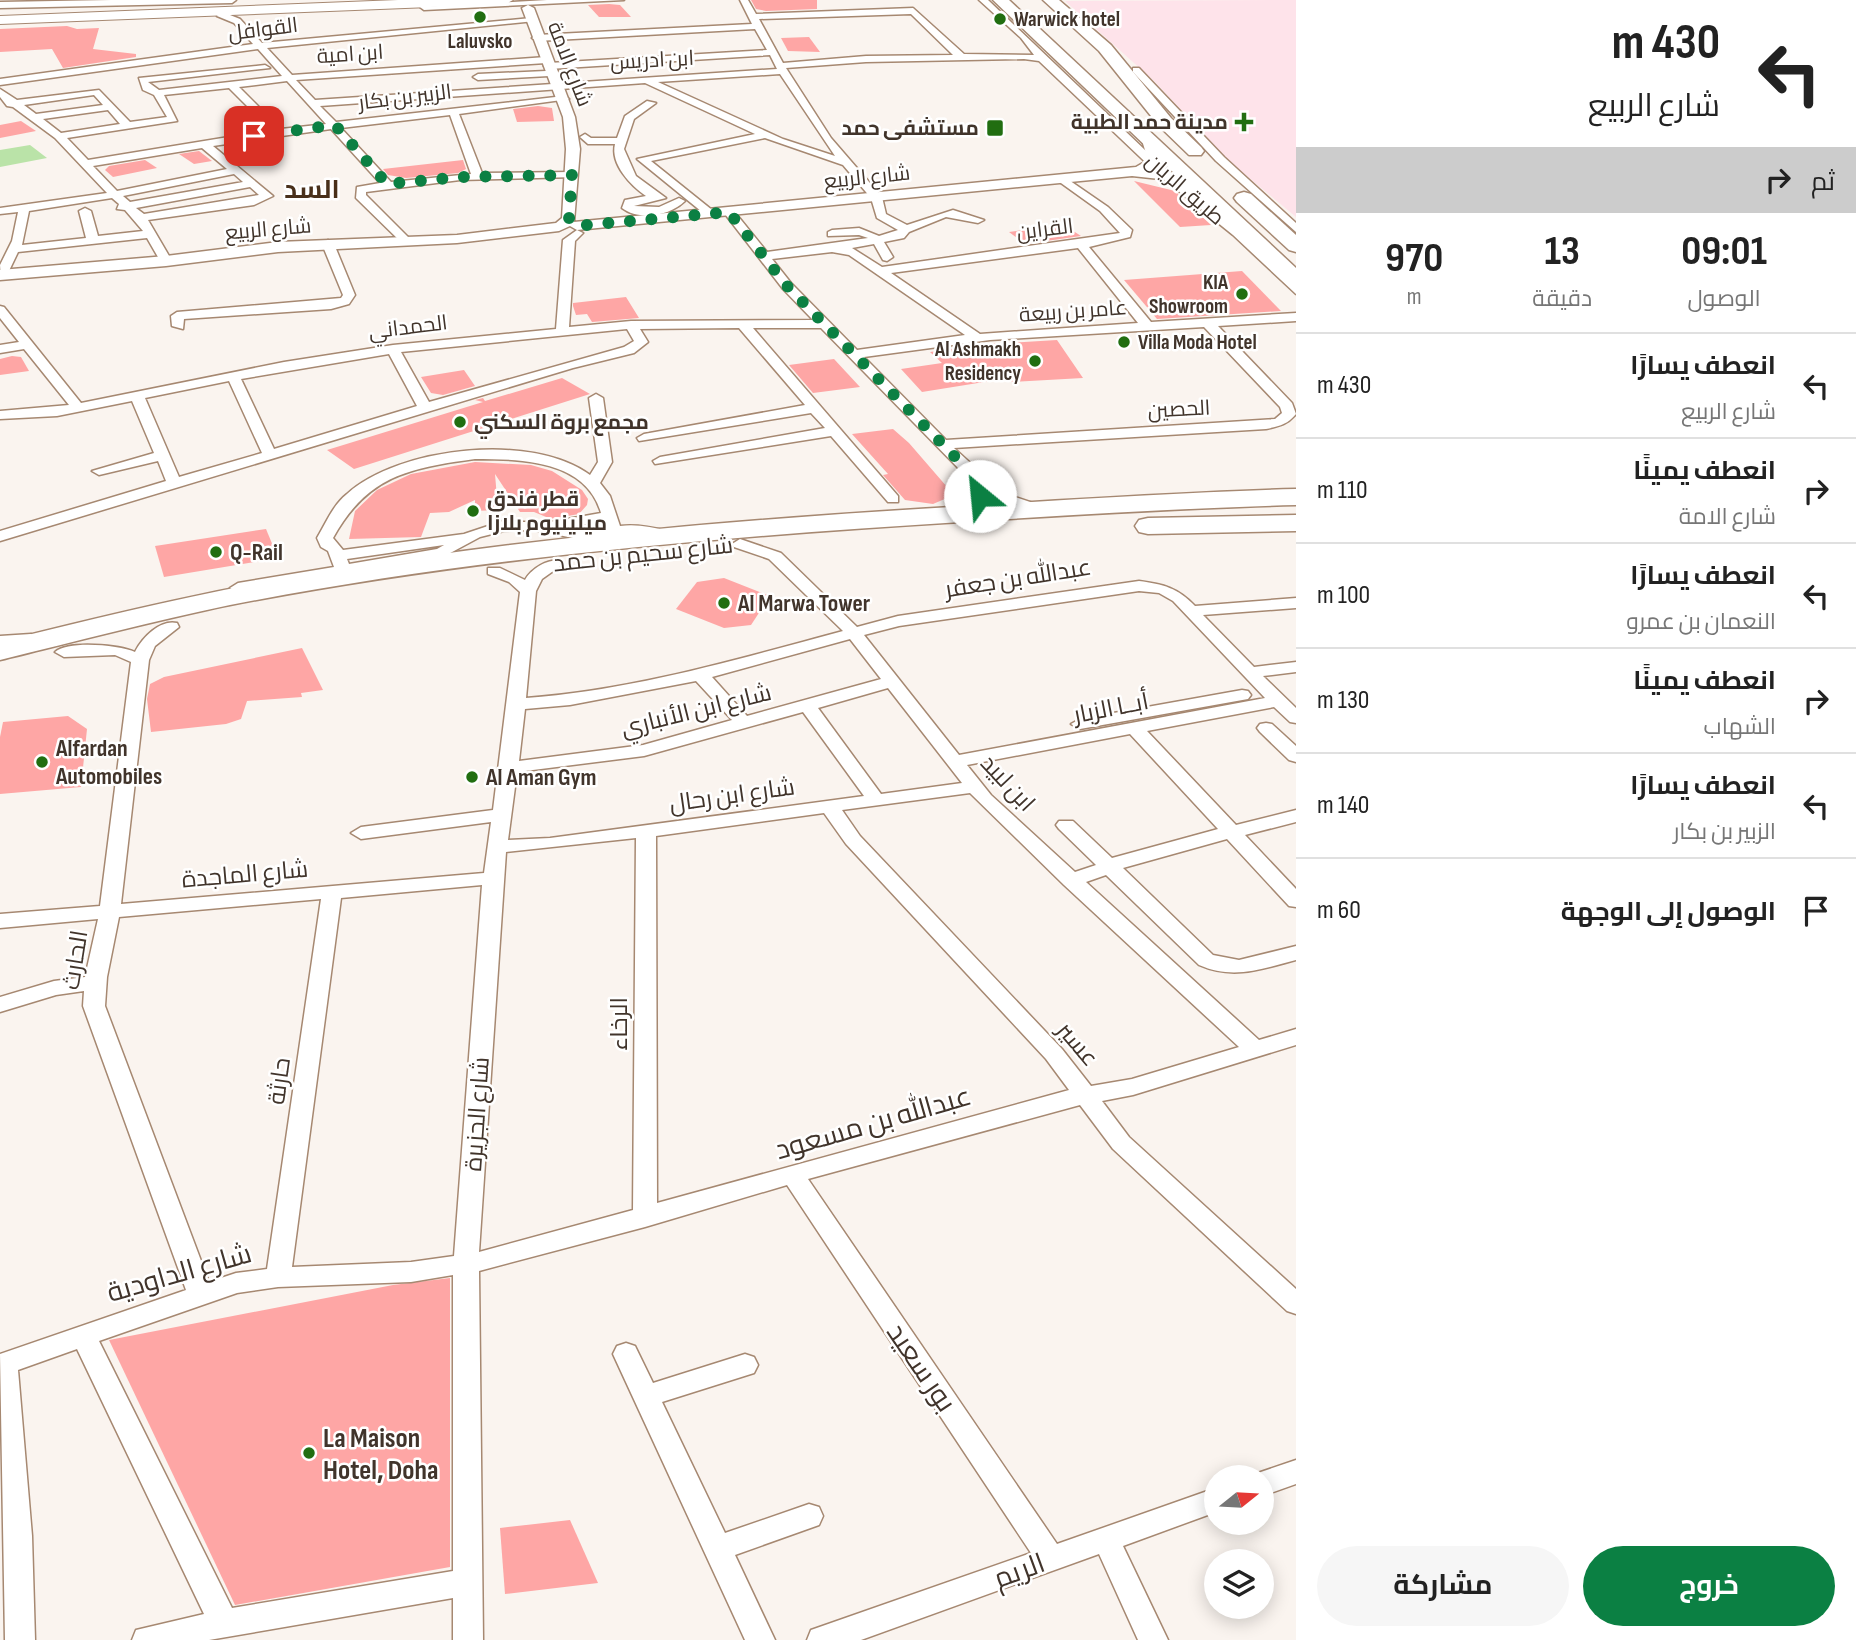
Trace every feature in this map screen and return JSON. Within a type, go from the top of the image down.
[{"type":"highway","points":[[992,0],[1005,4]]},
{"type":"highway","name":"طريق الريان","points":[[1050,0],[1133,74],[1165,122],[1296,246]]},
{"type":"highway","points":[[1034,3],[1067,16],[1135,104],[1165,122]]},
{"type":"highway","name":"طريق الريان","points":[[1005,4],[1038,54],[1078,75],[1148,137],[1296,279]]},
{"type":"highway","points":[[1038,54],[1078,75]]},
{"type":"highway","points":[[1133,74],[1162,97],[1165,122]]},
{"type":"highway","name":"شارع سحيم بن حمد","points":[[0,669],[53,646],[196,604],[381,566],[663,534],[1045,509],[1296,497]]},
{"type":"highway","points":[[1201,524],[1236,515],[1296,510]]},
{"type":"highway","name":"شارع سحيم بن حمد","points":[[0,651],[53,646],[171,627],[312,599],[494,571],[740,544],[893,535],[1296,523]]},
{"type":"main road","points":[[0,13],[327,0]]},
{"type":"main road","points":[[0,22],[459,2],[519,4]]},
{"type":"main road","points":[[31,12],[80,5]]},
{"type":"street","points":[[97,5],[110,0]]},
{"type":"street","points":[[118,0],[132,4]]},
{"type":"street","points":[[0,5],[232,0]]},
{"type":"street","points":[[212,13],[620,0]]},
{"type":"street","name":"طريق الريان","points":[[983,0],[1024,36],[1038,54],[1164,174],[1237,233],[1296,290]]},
{"type":"street","points":[[743,1],[827,140],[876,197],[881,216],[905,229]]},
{"type":"street","name":"شارع الامة","points":[[519,4],[531,21],[564,99],[573,149],[562,331]]},
{"type":"street","points":[[537,38],[605,35],[909,10],[916,12],[958,53]]},
{"type":"street","points":[[212,13],[237,21],[387,184]]},
{"type":"street","points":[[237,21],[241,16],[255,13]]},
{"type":"street","points":[[590,16],[626,61]]},
{"type":"street","name":"القوافل","points":[[0,82],[261,46],[531,21]]},
{"type":"street","points":[[455,78],[552,71],[626,61],[772,53],[798,56],[1038,54]]},
{"type":"street","name":"ابن ادريس","points":[[314,103],[499,90],[552,71],[645,81],[958,53]]},
{"type":"street","points":[[696,57],[713,76]]},
{"type":"street","points":[[146,62],[160,78]]},
{"type":"street","points":[[59,136],[173,119],[158,93],[146,88],[142,82],[280,66]]},
{"type":"street","name":"ابن امية","points":[[158,93],[289,77],[552,71]]},
{"type":"street","points":[[645,81],[766,135],[846,163]]},
{"type":"street","points":[[232,85],[279,132]]},
{"type":"street","points":[[499,90],[512,104]]},
{"type":"street","points":[[0,92],[59,136],[114,194],[141,218],[166,261]]},
{"type":"street","points":[[0,105],[96,92],[127,125]]},
{"type":"street","name":"طريق الريان","points":[[1162,97],[1220,159],[1296,229]]},
{"type":"street","name":"الزبير بن بكار","points":[[86,164],[279,132],[564,99]]},
{"type":"street","points":[[652,103],[634,112],[620,141],[620,157],[640,189],[657,198]]},
{"type":"street","points":[[37,117],[110,107]]},
{"type":"street","points":[[453,111],[478,177]]},
{"type":"street","points":[[711,214],[685,200],[642,159],[766,135]]},
{"type":"street","points":[[585,137],[588,141],[620,141]]},
{"type":"street","points":[[1148,137],[1147,141],[1155,157],[1153,163]]},
{"type":"street","points":[[141,218],[265,198],[267,195],[254,183],[204,144]]},
{"type":"street","name":"شارع الربيع","points":[[0,275],[166,261],[278,247],[406,242],[569,229],[1129,172],[1146,169],[1153,163]]},
{"type":"street","points":[[23,214],[237,170]]},
{"type":"street","name":"شارع الربيع","points":[[1129,172],[1164,174],[1182,180],[1213,199]]},
{"type":"street","points":[[406,242],[358,193],[367,187],[387,184],[478,177],[572,175]]},
{"type":"street","name":"القراين","points":[[877,271],[1119,239],[1127,233],[1110,214],[1059,178]]},
{"type":"street","points":[[0,211],[23,214],[85,211],[254,183]]},
{"type":"street","points":[[657,198],[685,200],[670,207],[646,211],[628,208],[629,202],[657,198]]},
{"type":"street","points":[[85,211],[93,241]]},
{"type":"street","points":[[729,212],[787,286],[965,467],[998,496],[1045,509]]},
{"type":"street","points":[[0,275],[14,249],[23,214]]},
{"type":"street","points":[[764,256],[900,236],[905,229],[941,215],[964,214],[978,220]]},
{"type":"street","points":[[832,234],[865,232],[878,240],[887,257]]},
{"type":"street","points":[[14,249],[151,234]]},
{"type":"street","points":[[178,326],[177,316],[331,305],[345,301],[349,295],[328,244]]},
{"type":"street","points":[[1081,244],[1147,326]]},
{"type":"street","points":[[832,248],[853,252],[976,337]]},
{"type":"street","points":[[0,310],[78,408]]},
{"type":"street","name":"عامر بن ربيعة","points":[[856,354],[976,337],[1296,317]]},
{"type":"street","name":"الحصين","points":[[944,444],[1266,425],[1284,420],[1289,414],[1287,406],[1207,322]]},
{"type":"street","name":"الحمداني","points":[[0,415],[35,415],[78,408],[233,376],[393,349],[631,325],[827,324]]},
{"type":"street","points":[[0,536],[425,407],[636,347],[641,342],[631,325]]},
{"type":"street","points":[[743,325],[893,499]]},
{"type":"street","points":[[0,349],[27,345]]},
{"type":"street","points":[[393,349],[425,407]]},
{"type":"street","points":[[233,376],[270,455]]},
{"type":"street","points":[[137,396],[175,484]]},
{"type":"street","points":[[592,483],[605,462],[596,398]]},
{"type":"street","points":[[645,438],[814,408]]},
{"type":"street","points":[[660,461],[834,431]]},
{"type":"street","points":[[99,471],[162,455]]},
{"type":"street","points":[[467,537],[338,557],[325,538],[333,530],[341,509],[363,488],[397,471],[438,460],[482,455],[522,456],[558,464],[592,483],[603,497],[612,524]]},
{"type":"street","points":[[951,515],[969,507],[980,496],[979,488],[965,467]]},
{"type":"street","name":"شارع سحيم بن حمد","points":[[196,604],[236,588],[338,557],[381,566],[446,552],[467,537],[503,526],[544,527],[578,534],[612,524],[663,534]]},
{"type":"street","name":"ابن لبيد","points":[[740,544],[763,550],[780,560],[853,632],[973,787],[1071,881],[1255,1049]]},
{"type":"street","points":[[494,571],[515,579],[528,591],[535,576],[555,564]]},
{"type":"street","name":"عبدالله بن جعفر","points":[[517,704],[587,698],[701,676],[853,632],[913,619],[1139,586],[1170,592],[1296,718]]},
{"type":"street","name":"شارع الجزيرة","points":[[468,1640],[466,1265],[494,878],[517,704],[528,591]]},
{"type":"street","points":[[1190,611],[1296,603]]},
{"type":"street","points":[[0,641],[117,650],[140,660],[148,643],[171,627]]},
{"type":"street","name":"الحارث","points":[[140,660],[110,911],[95,983],[96,1018],[200,1293]]},
{"type":"street","points":[[1249,673],[1296,667]]},
{"type":"street","points":[[701,676],[745,724]]},
{"type":"street","name":"شارع ابن الأنباري","points":[[509,768],[626,754],[745,724],[891,682]]},
{"type":"street","points":[[1080,724],[1273,696]]},
{"type":"street","name":"أبــا الزبار","points":[[953,762],[1134,728],[1273,696]]},
{"type":"street","points":[[807,706],[876,800]]},
{"type":"street","points":[[1134,728],[1296,901]]},
{"type":"street","points":[[1266,728],[1296,756]]},
{"type":"street","name":"شارع ابن رحال","points":[[497,847],[536,846],[973,787]]},
{"type":"street","name":"عسير","points":[[829,806],[853,841],[1042,1041],[1086,1094],[1109,1129],[1134,1157],[1296,1304]]},
{"type":"street","points":[[361,833],[502,815]]},
{"type":"street","points":[[1071,881],[1108,865],[1229,830],[1296,816]]},
{"type":"street","points":[[1066,825],[1200,956],[1213,964],[1237,968],[1296,953]]},
{"type":"street","name":"الرخاء","points":[[645,1218],[646,831]]},
{"type":"street","name":"شارع الماجدة","points":[[0,921],[494,878]]},
{"type":"street","name":"حارثة","points":[[278,1277],[332,893]]},
{"type":"street","points":[[0,1004],[54,988],[95,983]]},
{"type":"street","name":"عبدالله بن مسعود","points":[[466,1265],[645,1218],[1054,1101],[1133,1087],[1296,1037]]},
{"type":"street","name":"بور سعيد","points":[[793,1175],[1051,1559]]},
{"type":"street","name":"شارع الداودية","points":[[2,1364],[200,1293],[236,1283],[278,1277],[411,1272],[466,1265]]},
{"type":"street","points":[[83,1335],[224,1623]]},
{"type":"street","points":[[626,1354],[760,1640]]},
{"type":"street","points":[[2,1364],[16,1490],[20,1640]]},
{"type":"street","points":[[646,1396],[745,1364]]},
{"type":"street","points":[[1274,1480],[1296,1472]]},
{"type":"street","name":"الريم","points":[[822,1640],[1204,1504]]},
{"type":"street","points":[[717,1549],[809,1516]]},
{"type":"street","points":[[1106,1539],[1153,1640]]},
{"type":"street","points":[[147,1640],[224,1623],[468,1582]]},
{"type":"shaded area","name":"مدينة حمد الطبية","points":[[1296,0],[1296,217],[1230,162],[1154,81],[1065,1]]},
{"type":"green space","points":[[30,145],[47,158],[0,167],[0,150]]},
{"type":"building","points":[[751,0],[817,0],[817,9],[766,11],[756,9]]},
{"type":"building","points":[[588,5],[620,5],[631,17],[599,17]]},
{"type":"building","points":[[67,26],[77,29],[99,28],[93,49],[136,54],[136,57],[63,68],[52,49],[0,52],[0,29]]},
{"type":"building","points":[[809,37],[820,52],[788,51],[781,38]]},
{"type":"building","points":[[538,106],[552,108],[554,121],[517,122],[513,109]]},
{"type":"building","points":[[21,121],[36,131],[0,138],[0,125]]},
{"type":"building","points":[[199,151],[212,161],[194,164],[179,154]]},
{"type":"building","points":[[145,160],[157,168],[113,177],[105,170],[109,166]]},
{"type":"building","points":[[463,160],[466,169],[458,173],[406,178],[388,175],[383,169]]},
{"type":"building","points":[[1134,181],[1175,191],[1211,225],[1180,227]]},
{"type":"building","points":[[1064,225],[1081,236],[1025,244],[1009,232]]},
{"type":"building","points":[[1242,271],[1281,311],[1157,319],[1124,280]]},
{"type":"building","points":[[626,297],[639,318],[592,322],[587,314],[576,315],[573,306],[573,303]]},
{"type":"building","points":[[1057,340],[1083,378],[1012,382],[1009,378],[922,392],[901,369],[942,363],[930,352],[988,344]]},
{"type":"building","points":[[21,357],[29,371],[0,375],[0,359]]},
{"type":"building","points":[[834,359],[860,387],[813,393],[789,365]]},
{"type":"building","points":[[464,370],[475,386],[443,395],[431,393],[421,377]]},
{"type":"building","name":"مجمع بروة السكني","points":[[562,378],[590,394],[354,469],[327,450],[483,402],[475,400],[483,398],[485,401]]},
{"type":"building","points":[[893,429],[909,443],[954,495],[933,504],[905,500],[883,475],[888,474],[852,434]]},
{"type":"building","points":[[475,462],[531,465],[552,471],[582,490],[588,499],[587,505],[579,514],[551,519],[534,512],[520,512],[495,474],[498,510],[475,511],[475,500],[449,512],[430,513],[421,537],[349,539],[355,511],[377,490],[411,474]]},
{"type":"building","name":"Q-Rail","points":[[266,529],[278,558],[164,577],[155,546]]},
{"type":"building","name":"Al Marwa Tower","points":[[724,578],[770,596],[751,625],[724,628],[676,609],[697,582]]},
{"type":"building","points":[[302,648],[323,690],[301,693],[302,697],[247,701],[241,719],[226,724],[151,732],[147,699],[150,684],[164,677]]},
{"type":"building","name":"Alfardan Automobiles","points":[[68,716],[87,729],[81,787],[0,794],[0,737],[3,722]]},
{"type":"building","name":"La Maison Hotel, Doha","points":[[450,1278],[450,1567],[235,1605],[109,1340],[393,1285]]},
{"type":"building","points":[[570,1520],[598,1583],[505,1594],[500,1528]]},
{"type":"place","name":"Laluvsko","points":[[480,17]]},
{"type":"place","name":"Warwick hotel","points":[[1000,19]]},
{"type":"place","name":"مدينة حمد الطبية","points":[[1244,122]]},
{"type":"place","name":"مستشفى حمد","points":[[995,128]]},
{"type":"place","name":"KIA Showroom","points":[[1242,294]]},
{"type":"place","name":"Villa Moda Hotel","points":[[1124,342]]},
{"type":"place","name":"Al Ashmakh Residency","points":[[1035,361]]},
{"type":"place","name":"مجمع بروة السكني","points":[[460,422]]},
{"type":"place","name":"قطر فندق ميلينيوم بلازا","points":[[473,511]]},
{"type":"place","name":"Q-Rail","points":[[216,552]]},
{"type":"place","name":"Al Marwa Tower","points":[[724,603]]},
{"type":"place","name":"Alfardan Automobiles","points":[[42,762]]},
{"type":"place","name":"Al Aman Gym","points":[[472,777]]},
{"type":"place","name":"La Maison Hotel, Doha","points":[[309,1453]]},
{"type":"district","name":"السد","points":[[312,189]]},
{"type":"route","points":[[254,136],[335,125],[387,184],[460,177],[572,175],[569,219],[575,226],[610,225],[729,212],[787,286],[965,467],[979,488],[980,496]]}]
